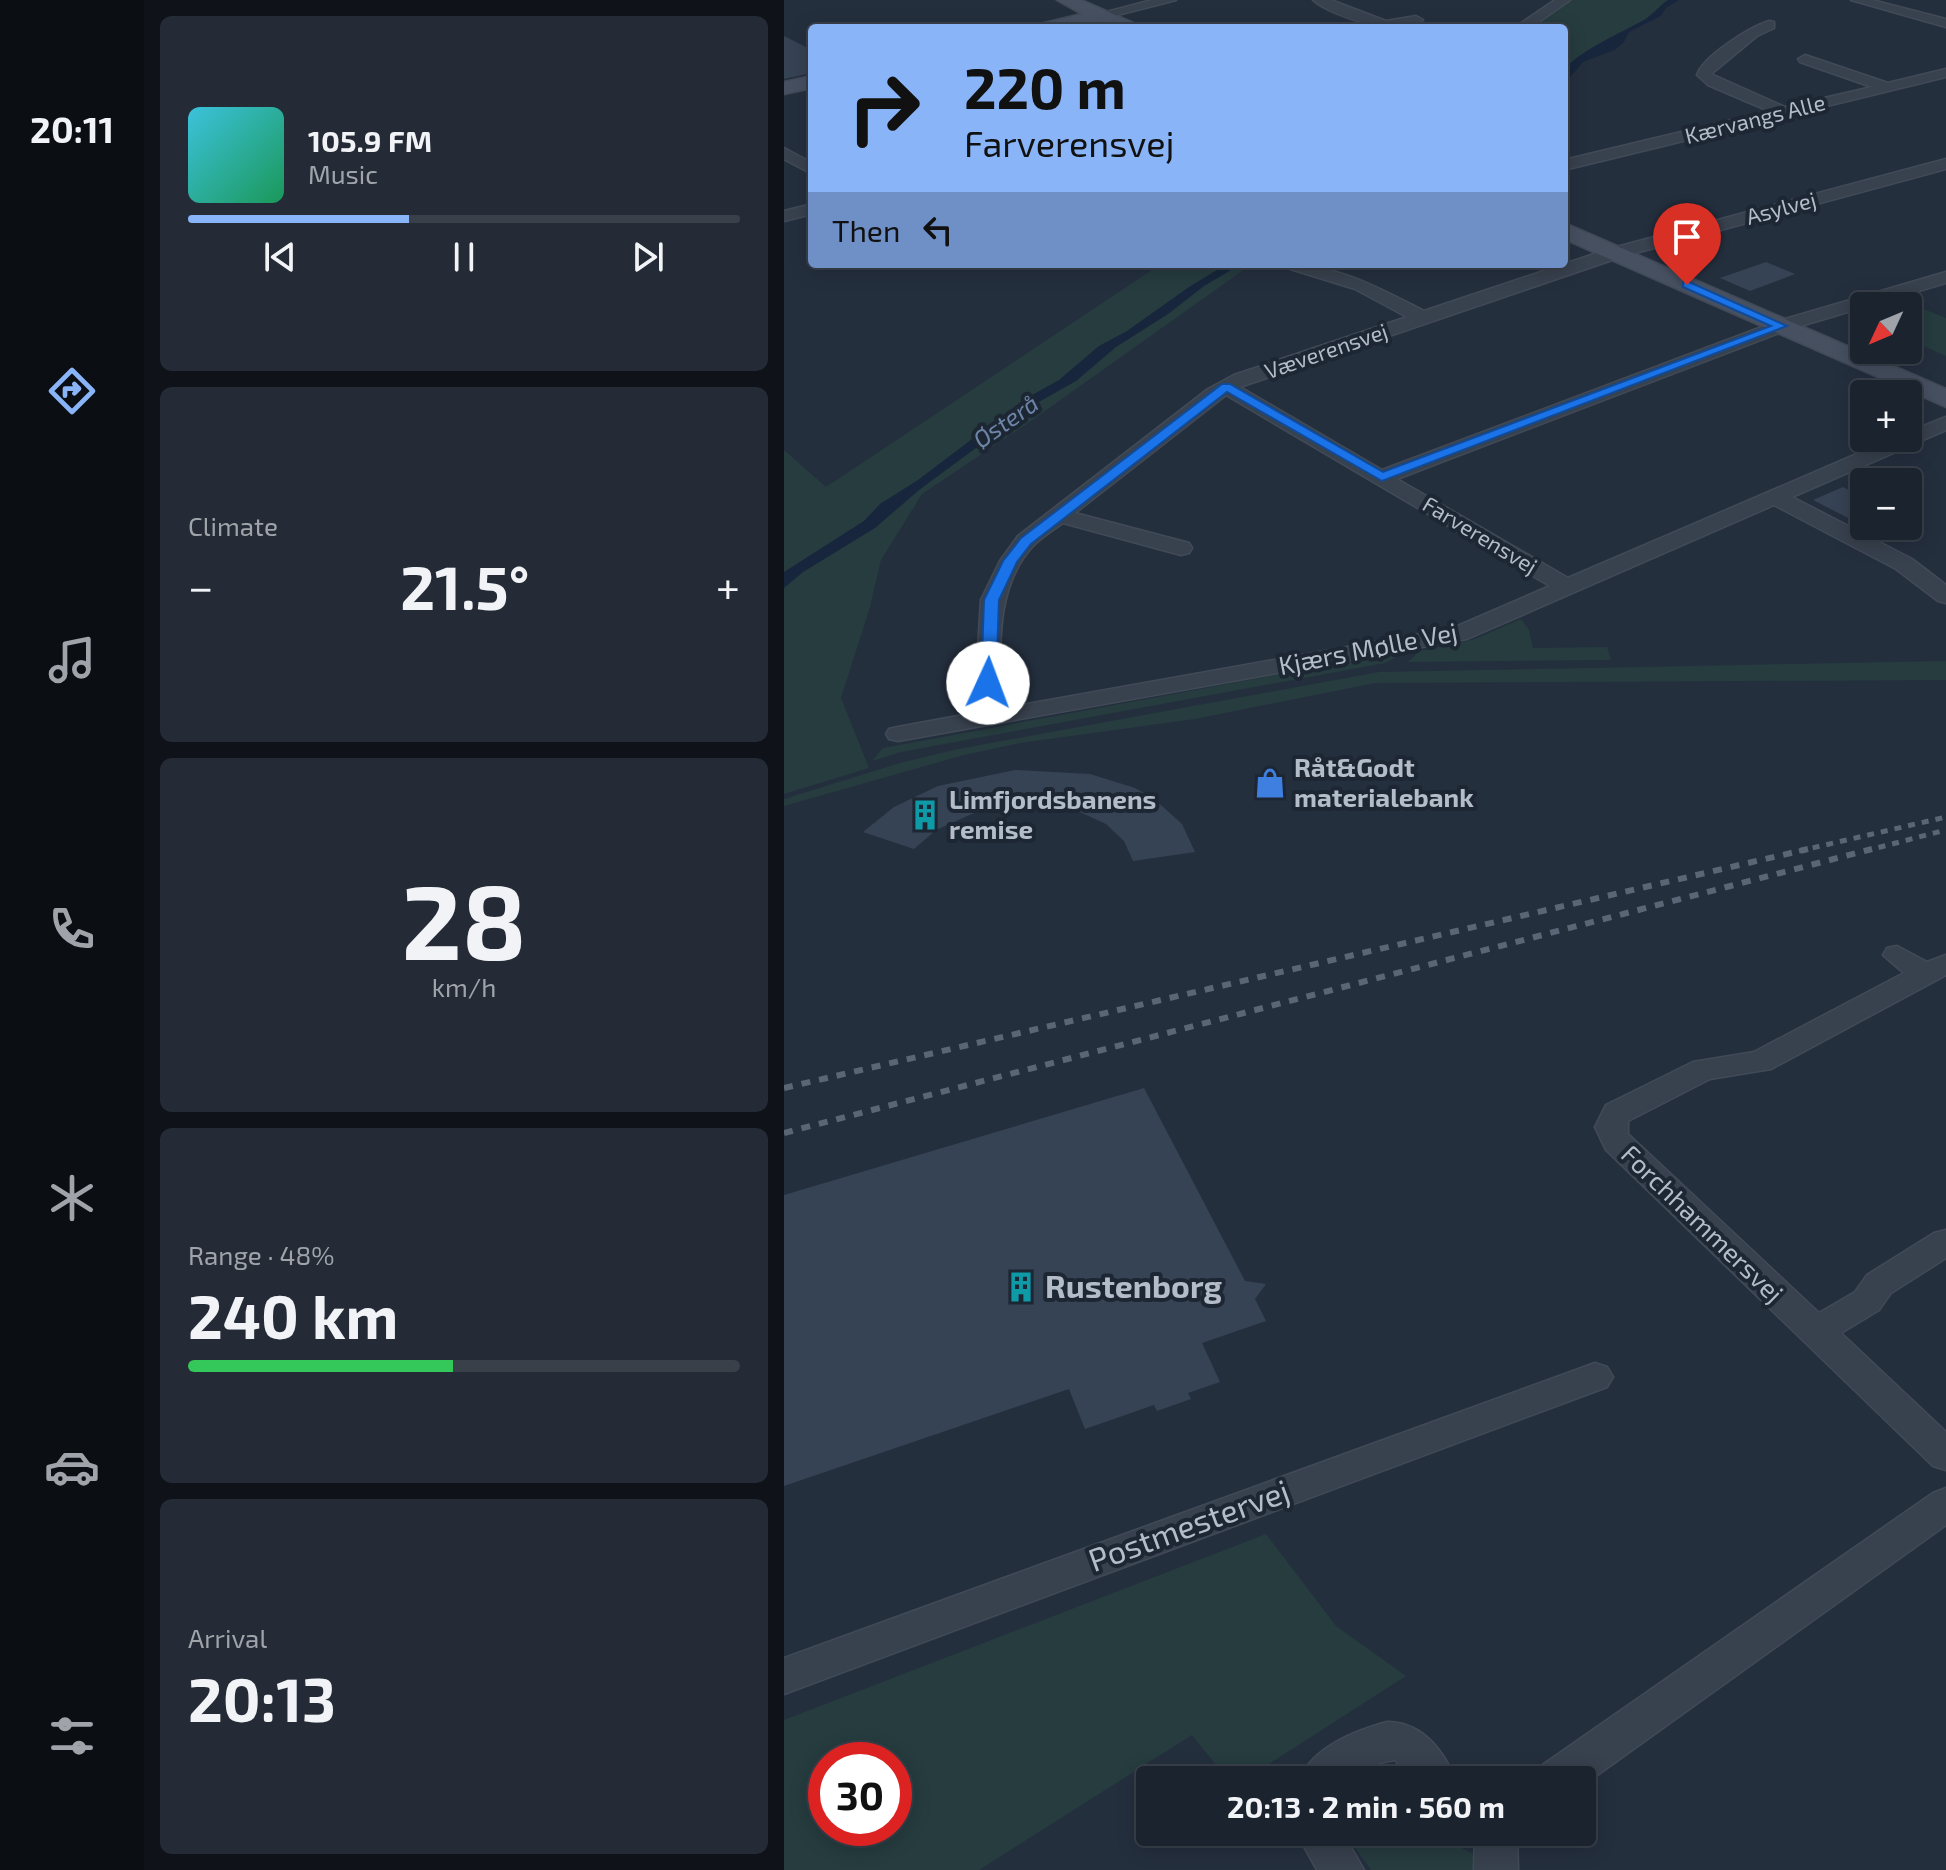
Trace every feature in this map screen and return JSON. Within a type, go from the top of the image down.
[{"type":"street","points":[[1045,0],[1099,21]]},
{"type":"street","points":[[1066,0],[1099,21]]},
{"type":"street","points":[[1077,24],[1099,21],[1170,0]]},
{"type":"street","points":[[1319,0],[1382,24]]},
{"type":"street","points":[[1527,24],[1564,0]]},
{"type":"street","points":[[1857,0],[1946,23]]},
{"type":"street","points":[[1392,11],[1421,22],[1397,24]]},
{"type":"street","points":[[1769,25],[1752,33],[1706,69],[1704,75],[1783,112]]},
{"type":"street","points":[[1805,59],[1887,87]]},
{"type":"street","name":"Kærvangs Alle","points":[[1568,164],[1946,73]]},
{"type":"street","points":[[1925,78],[1946,84]]},
{"type":"street","points":[[784,88],[808,83]]},
{"type":"street","points":[[784,153],[808,167]]},
{"type":"street","name":"Asylvej","points":[[1615,253],[1946,164]]},
{"type":"street","points":[[784,216],[808,210]]},
{"type":"street","points":[[1568,232],[1946,399]]},
{"type":"street","name":"Væverensvej","points":[[986,719],[992,600],[1011,561],[1026,541],[1226,387],[1615,253]]},
{"type":"street","points":[[1306,268],[1361,285],[1423,318]]},
{"type":"street","points":[[1382,477],[1781,326],[1946,277]]},
{"type":"street","name":"Farverensvej","points":[[1226,387],[1567,587]]},
{"type":"street","name":"Kjærs Mølle Vej","points":[[898,734],[1442,638],[1946,423]]},
{"type":"street","points":[[1775,497],[1904,564],[1946,596]]},
{"type":"street","points":[[1059,515],[1181,548]]},
{"type":"street","name":"Forchhammersvej","points":[[1897,955],[1935,969]]},
{"type":"street","name":"Forchhammersvej","points":[[1935,969],[1760,1062],[1704,1069],[1617,1113],[1611,1122],[1610,1132],[1946,1455]]},
{"type":"street","points":[[1815,1332],[1867,1301],[1879,1284],[1946,1242]]},
{"type":"street","name":"Postmestervej","points":[[784,1676],[1595,1377]]},
{"type":"street","points":[[1576,1766],[1946,1504]]},
{"type":"street","points":[[1341,1766],[1373,1744],[1391,1739],[1408,1745],[1424,1766]]},
{"type":"street","points":[[1326,1846],[1342,1870]]},
{"type":"street","points":[[1496,1846],[1496,1870]]},
{"type":"green space","points":[[1571,0],[1668,0],[1644,20],[1568,66],[1568,24],[1534,24]]},
{"type":"green space","points":[[1155,268],[1246,268],[922,494],[881,560],[870,607],[841,698],[869,768],[784,794],[784,450],[826,487]]},
{"type":"green space","points":[[1922,308],[1946,318],[1946,356],[1922,345]]},
{"type":"green space","points":[[1521,619],[1529,630],[1533,648],[1607,647],[1611,660],[1408,662],[1420,651],[1475,639]]},
{"type":"green space","points":[[1410,650],[1385,663],[901,752],[872,761],[883,748]]},
{"type":"green space","points":[[1946,661],[1946,680],[1375,683],[1195,719],[1020,743],[964,755],[784,806],[784,799],[900,763],[958,749],[1379,672]]},
{"type":"green space","points":[[1266,1534],[1336,1626],[1406,1676],[1266,1766],[1217,1766],[1192,1735],[1143,1766],[1136,1766],[1136,1770],[979,1870],[784,1870],[784,1720]]},
{"type":"green space","points":[[1354,1846],[1461,1846],[1484,1859],[1484,1870],[1371,1870]]},
{"type":"water","points":[[1668,0],[1679,0],[1666,8],[1661,16],[1629,32],[1615,50],[1583,62],[1568,79],[1568,66],[1571,63],[1647,18]]},
{"type":"water","name":"Østerå","points":[[1220,268],[1234,268],[1116,347],[1076,381],[1037,403],[919,490],[875,528],[803,572],[784,588],[784,572],[864,521],[880,504],[918,480],[1025,399],[1059,380],[1099,346],[1127,331]]},
{"type":"building","points":[[784,36],[808,48],[808,74],[784,79]]},
{"type":"building","points":[[1766,262],[1795,274],[1750,291],[1720,278]]},
{"type":"building","points":[[1843,487],[1850,491],[1850,519],[1813,500]]},
{"type":"building","name":"Limfjordsbanens remise","points":[[1015,770],[1090,774],[1135,788],[1153,798],[1182,824],[1195,852],[1133,861],[1124,841],[1106,824],[1080,812],[1049,806],[1015,805],[974,813],[936,830],[914,849],[863,832],[894,807],[938,786]]},
{"type":"building","name":"Rustenborg","points":[[1144,1088],[1245,1281],[1266,1284],[1255,1299],[1266,1321],[1202,1343],[1220,1382],[1188,1393],[1191,1399],[1157,1411],[1154,1405],[1085,1429],[1069,1389],[784,1486],[784,1195]]},
{"type":"railway","points":[[1799,851],[1946,817]]},
{"type":"railway","points":[[1865,851],[1946,830]]},
{"type":"railway","points":[[784,1088],[1808,849]]},
{"type":"railway","points":[[784,1133],[1872,849]]},
{"type":"place","name":"Råt&Godt materialebank","points":[[1270,783]]},
{"type":"place","name":"Limfjordsbanens remise","points":[[925,815]]},
{"type":"place","name":"Rustenborg","points":[[1021,1287]]},
{"type":"route","points":[[988,683],[992,600],[1011,561],[1026,541],[1215,393],[1226,387],[1234,390],[1382,477],[1781,326],[1687,285]]}]
